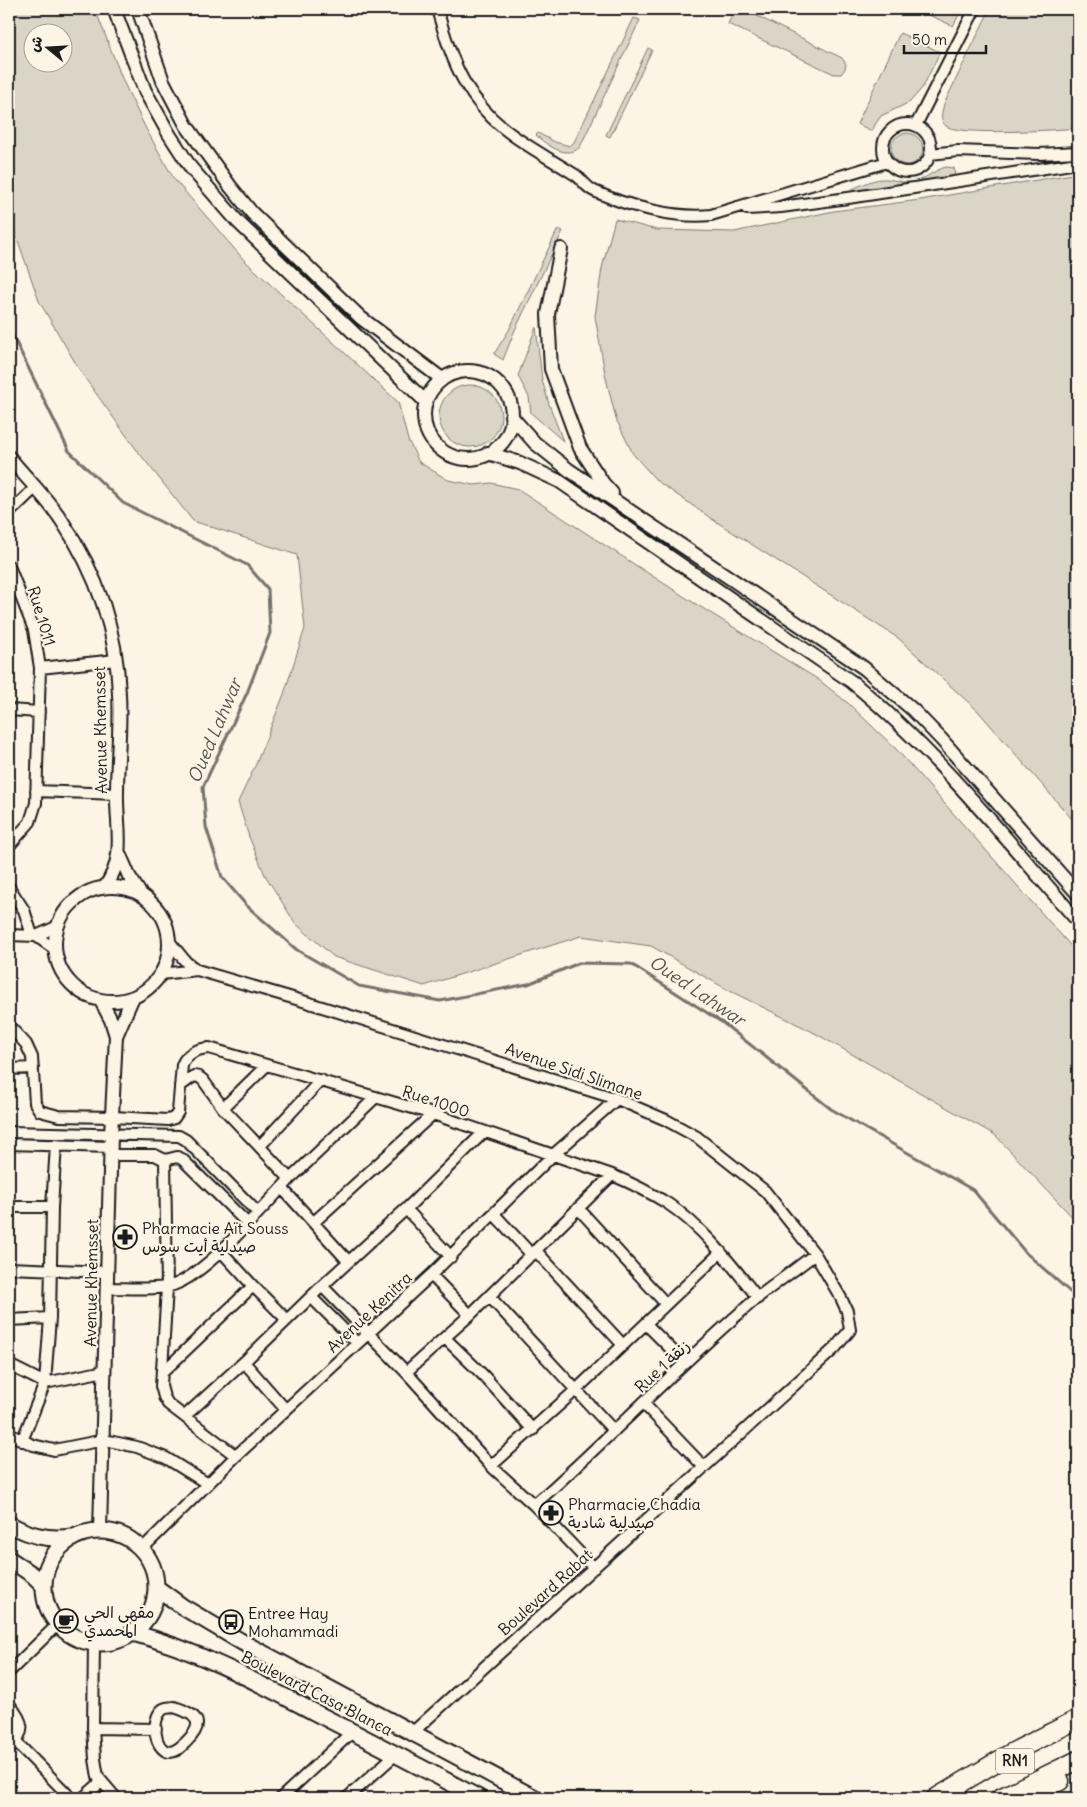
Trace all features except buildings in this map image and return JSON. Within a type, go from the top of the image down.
[{"type":"highway","points":[[936,1798],[1013,1752],[1078,1719]]},
{"type":"highway","name":"RN1","points":[[956,1798],[996,1771],[1078,1732]]},
{"type":"highway","name":"RN1","points":[[1000,1798],[1078,1760]]},
{"type":"highway","points":[[1027,1798],[1078,1772]]},
{"type":"main road","points":[[9,1524],[37,1536],[53,1539],[72,1537],[100,1530],[116,1532],[130,1539],[142,1549],[153,1567],[156,1588],[153,1605],[145,1621],[133,1633],[109,1643],[94,1643],[73,1637],[57,1625],[48,1610],[44,1598],[43,1585],[47,1566],[57,1550],[72,1537]]},
{"type":"main road","points":[[9,1559],[33,1575],[43,1585]]},
{"type":"main road","name":"Boulevard Casa Blanca","points":[[156,1588],[183,1607],[242,1642],[535,1798]]},
{"type":"main road","name":"Boulevard Casa Blanca","points":[[133,1633],[166,1642],[232,1669],[479,1798]]},
{"type":"street","points":[[114,9],[145,91],[191,168],[238,222],[426,402]]},
{"type":"street","points":[[138,9],[163,81],[181,116],[207,156],[230,186],[252,212],[361,318],[442,379]]},
{"type":"street","points":[[437,9],[447,40],[465,83],[485,111],[505,131],[579,178],[591,190],[626,204],[698,216],[728,210],[887,162]]},
{"type":"street","points":[[916,126],[975,9]]},
{"type":"street","points":[[903,124],[916,126],[922,129],[930,140],[930,154],[923,166],[911,172],[898,170],[887,162],[883,149],[884,142],[890,130],[903,124]]},
{"type":"street","points":[[930,154],[958,151],[1039,154],[1078,152]]},
{"type":"street","points":[[728,210],[819,202],[1078,163]]},
{"type":"street","points":[[561,249],[548,314],[551,369],[580,448],[603,484],[628,509]]},
{"type":"street","points":[[461,372],[474,372],[492,378],[506,393],[510,404],[510,427],[500,444],[481,457],[467,459],[453,456],[441,450],[431,440],[425,427],[424,413],[426,402],[432,390],[442,379],[461,372]]},
{"type":"street","points":[[511,416],[544,452],[864,668],[941,739],[1078,894]]},
{"type":"street","points":[[488,453],[520,463],[559,481],[852,682],[881,705],[929,753],[1078,921]]},
{"type":"street","name":"Avenue Khemsset","points":[[9,457],[61,519],[86,560],[108,615],[120,693],[120,747],[117,794],[119,853],[116,868],[105,887]]},
{"type":"street","points":[[9,513],[35,488]]},
{"type":"street","name":"Rue 1011","points":[[9,566],[31,622],[40,668],[36,803],[30,822],[9,846]]},
{"type":"street","points":[[40,668],[116,660]]},
{"type":"street","points":[[9,710],[39,712]]},
{"type":"street","points":[[36,791],[117,794]]},
{"type":"street","name":"Avenue Khemsset","points":[[119,853],[129,876],[142,895]]},
{"type":"street","points":[[9,887],[24,910],[34,935],[56,950]]},
{"type":"street","points":[[105,887],[127,888],[142,895],[158,909],[167,926],[169,941],[166,964],[158,979],[146,991],[132,999],[115,1002],[95,1000],[77,990],[63,975],[56,956],[55,936],[68,908],[79,897],[93,890],[105,887]]},
{"type":"street","points":[[9,935],[34,935],[58,926]]},
{"type":"street","name":"Avenue Sidi Slimane","points":[[169,941],[186,962],[197,970],[617,1099],[666,1120],[697,1137],[765,1191],[815,1254],[847,1311],[850,1330]]},
{"type":"street","name":"Avenue Sidi Slimane","points":[[161,974],[197,970]]},
{"type":"street","name":"Avenue Khemsset","points":[[116,1036],[132,999]]},
{"type":"street","name":"Avenue Khemsset","points":[[100,1530],[116,1036],[112,1020],[101,1001]]},
{"type":"street","points":[[9,1026],[26,1044],[32,1057],[35,1103],[40,1111],[60,1116],[113,1117]]},
{"type":"street","name":"Rue 1000","points":[[113,1117],[168,1120],[174,1118],[178,1112],[182,1065],[185,1058],[199,1048],[209,1048],[433,1114],[612,1175],[634,1185],[668,1204],[721,1252],[758,1298]]},
{"type":"street","points":[[223,1108],[267,1065]]},
{"type":"street","points":[[9,1068],[33,1068]]},
{"type":"street","points":[[180,1086],[194,1076],[199,1076],[223,1108],[290,1179]]},
{"type":"street","points":[[260,1146],[321,1080]]},
{"type":"street","points":[[107,1288],[167,1287],[187,1278],[221,1251],[290,1179],[376,1097]]},
{"type":"street","name":"Avenue Kenitra","points":[[142,1549],[236,1456],[451,1257],[553,1155],[617,1099]]},
{"type":"street","points":[[314,1222],[433,1114]]},
{"type":"street","points":[[9,1132],[111,1146],[155,1155],[165,1160],[177,1157],[248,1224]]},
{"type":"street","points":[[184,1416],[244,1362],[348,1261],[406,1209],[484,1132]]},
{"type":"street","points":[[9,1144],[111,1146],[179,1136],[186,1140],[258,1213]]},
{"type":"street","points":[[22,1441],[45,1383],[50,1318],[52,1207],[56,1144]]},
{"type":"street","points":[[165,1160],[167,1287],[161,1386],[168,1404],[236,1456]]},
{"type":"street","points":[[406,1372],[470,1316],[612,1175]]},
{"type":"street","points":[[282,1188],[348,1261]]},
{"type":"street","points":[[9,1207],[52,1207]]},
{"type":"street","points":[[578,1208],[666,1304]]},
{"type":"street","points":[[406,1209],[451,1257]]},
{"type":"street","points":[[494,1214],[624,1345]]},
{"type":"street","points":[[221,1251],[287,1320]]},
{"type":"street","points":[[492,1466],[577,1390],[721,1252]]},
{"type":"street","name":"Rue 1 زنقة","points":[[534,1505],[685,1363],[758,1298],[815,1254]]},
{"type":"street","points":[[9,1268],[107,1272]]},
{"type":"street","points":[[431,1275],[470,1316]]},
{"type":"street","points":[[162,1373],[253,1286]]},
{"type":"street","points":[[322,1286],[406,1372],[492,1466],[534,1505],[594,1568]]},
{"type":"street","points":[[489,1296],[614,1431]]},
{"type":"street","points":[[311,1297],[357,1343]]},
{"type":"street","points":[[9,1320],[50,1318]]},
{"type":"street","points":[[646,1324],[685,1363]]},
{"type":"street","name":"Boulevard Rabat","points":[[413,1732],[835,1348],[850,1330]]},
{"type":"street","points":[[445,1338],[483,1375],[533,1430]]},
{"type":"street","points":[[244,1362],[286,1410]]},
{"type":"street","points":[[9,1365],[45,1383],[105,1372]]},
{"type":"street","points":[[643,1403],[704,1467]]},
{"type":"street","points":[[9,1434],[22,1441],[54,1450],[104,1440],[137,1447],[166,1458],[208,1484]]},
{"type":"street","points":[[9,1672],[57,1625]]},
{"type":"street","points":[[94,1643],[93,1728],[96,1770],[101,1782],[116,1798]]},
{"type":"street","points":[[9,1704],[22,1726],[21,1734],[12,1746],[71,1798]]},
{"type":"street","points":[[174,1707],[185,1710],[197,1720],[195,1732],[173,1752],[165,1752],[162,1749],[158,1742],[156,1729],[157,1716],[164,1708],[174,1707]]},
{"type":"street","points":[[93,1728],[156,1729]]},
{"type":"street","points":[[281,1798],[352,1732]]},
{"type":"street","points":[[347,1798],[396,1754]]},
{"type":"street","points":[[83,1798],[101,1782]]},
{"type":"shaded area","points":[[9,9],[95,9],[124,83],[145,127],[174,179],[244,260],[398,402],[408,440],[419,462],[448,480],[474,485],[491,483],[518,489],[691,601],[819,680],[849,704],[897,750],[1078,954],[1078,1223],[995,1135],[811,1031],[728,990],[651,946],[581,936],[424,986],[334,957],[295,923],[265,875],[249,837],[238,802],[256,764],[284,694],[305,628],[297,555],[193,521],[136,449],[82,374],[39,301],[9,215]]},
{"type":"shaded area","points":[[735,9],[741,9],[753,14],[842,58],[846,64],[845,69],[841,74],[834,74],[728,24]]},
{"type":"shaded area","points":[[916,9],[962,9],[953,26]]},
{"type":"shaded area","points":[[990,9],[1078,9],[1078,128],[988,132],[955,129],[944,124],[942,116],[944,104]]},
{"type":"shaded area","points":[[634,18],[640,20],[580,147],[575,151],[563,152],[545,143],[536,135],[538,133],[555,142],[570,146],[574,142]]},
{"type":"shaded area","points":[[900,33],[940,52],[923,87],[910,102],[881,116],[872,131],[857,124]]},
{"type":"shaded area","points":[[648,48],[652,50],[610,137],[606,135]]},
{"type":"shaded area","points":[[907,133],[913,134],[918,138],[922,143],[922,155],[918,160],[913,164],[907,165],[901,164],[896,160],[892,155],[891,149],[892,143],[896,138],[901,134]]},
{"type":"shaded area","points":[[946,167],[954,168],[955,177],[853,194],[852,189],[873,181],[886,179],[913,182]]},
{"type":"shaded area","points":[[1078,173],[1078,826],[978,711],[898,638],[712,519],[657,481],[633,454],[616,419],[605,374],[595,316],[602,268],[615,219],[657,230],[734,232],[834,211],[920,200]]},
{"type":"shaded area","points":[[558,229],[563,231],[514,332],[503,360],[494,354],[509,330]]},
{"type":"shaded area","points":[[536,327],[542,380],[563,441],[531,413],[529,397],[518,376]]},
{"type":"shaded area","points":[[464,385],[476,385],[492,394],[499,404],[501,416],[499,428],[492,438],[476,447],[464,447],[453,442],[444,433],[439,422],[439,410],[444,399],[453,390]]},
{"type":"waterway","name":"Oued Lahwar","points":[[9,328],[69,451],[123,503],[247,565],[268,589],[270,633],[247,693],[203,787],[206,827],[222,877],[247,906],[297,950],[359,986],[440,1001],[528,984],[579,963],[631,964],[723,1023],[831,1109],[973,1190],[1026,1253],[1078,1299]]},
{"type":"place","name":"Pharmacie Aït Souss صيدلية أيت سوس","points":[[125,1237]]},
{"type":"place","name":"Pharmacie Chadia صيدلية شادية","points":[[551,1513]]},
{"type":"place","name":"مقهى الحي المحمدي","points":[[66,1621]]},
{"type":"place","name":"Entree Hay Mohammadi","points":[[231,1622]]}]
